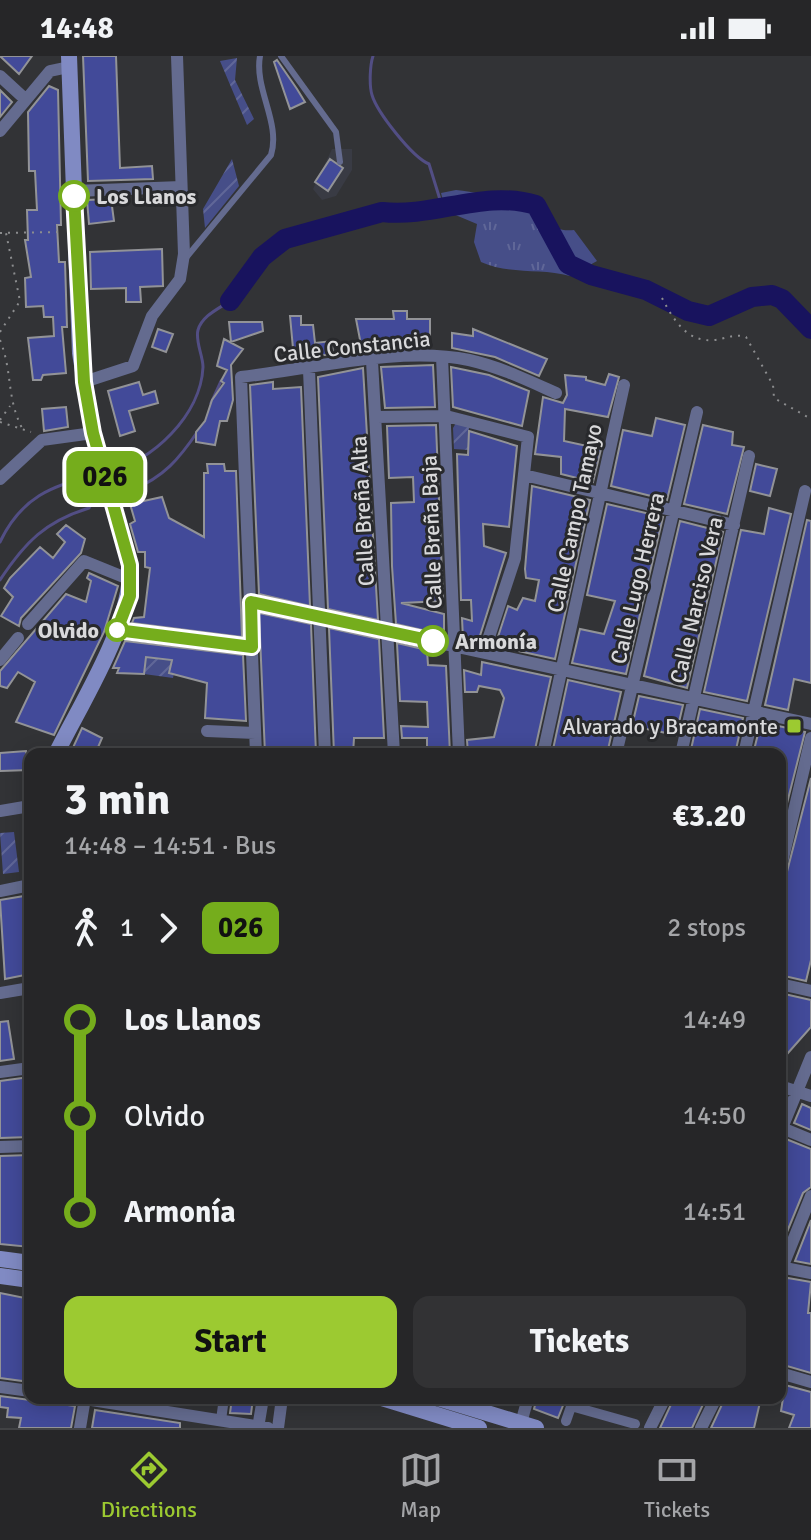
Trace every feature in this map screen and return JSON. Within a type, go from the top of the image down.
[{"type":"main road","points":[[59,748],[126,612],[131,580],[130,565],[93,433],[84,382],[69,62]]},
{"type":"main road","points":[[0,1259],[24,1262]]},
{"type":"main road","points":[[0,1276],[24,1279]]},
{"type":"main road","points":[[400,1404],[479,1428]]},
{"type":"main road","points":[[468,1404],[528,1426]]},
{"type":"street","points":[[84,382],[133,366],[152,316],[180,279],[183,262],[177,56]]},
{"type":"street","points":[[0,131],[50,71],[69,62]]},
{"type":"street","points":[[0,76],[25,99]]},
{"type":"street","points":[[74,191],[181,187]]},
{"type":"street","name":"Calle Constancia","points":[[251,602],[241,377],[372,361],[442,357],[505,370],[556,393]]},
{"type":"street","name":"Calle Breña Baja","points":[[442,357],[459,748]]},
{"type":"street","name":"Calle Breña Alta","points":[[372,361],[394,748]]},
{"type":"street","points":[[309,370],[325,748]]},
{"type":"street","name":"Calle Campo Tamayo","points":[[544,748],[624,385]]},
{"type":"street","name":"Calle Lugo Herrera","points":[[617,748],[697,412]]},
{"type":"street","points":[[376,417],[446,416],[528,437],[515,558],[484,652]]},
{"type":"street","points":[[0,479],[42,440],[93,433]]},
{"type":"street","name":"Calle Narciso Vera","points":[[682,748],[749,456]]},
{"type":"street","points":[[524,475],[734,525]]},
{"type":"street","points":[[745,748],[805,491]]},
{"type":"street","points":[[28,624],[84,561],[131,580]]},
{"type":"street","points":[[256,748],[251,602],[811,724]]},
{"type":"street","points":[[117,630],[252,647]]},
{"type":"street","points":[[0,660],[18,638]]},
{"type":"street","points":[[207,731],[255,733]]},
{"type":"street","points":[[786,845],[811,738]]},
{"type":"street","points":[[0,811],[24,807]]},
{"type":"street","points":[[0,891],[24,886]]},
{"type":"street","points":[[786,985],[811,991]]},
{"type":"street","points":[[0,993],[24,989]]},
{"type":"street","points":[[786,1122],[805,1093],[811,1057]]},
{"type":"street","points":[[0,1072],[24,1069]]},
{"type":"street","points":[[786,1132],[811,1140]]},
{"type":"street","points":[[0,1147],[24,1146]]},
{"type":"street","points":[[786,1257],[811,1196]]},
{"type":"street","points":[[786,1270],[811,1273]]},
{"type":"street","points":[[786,1375],[811,1382]]},
{"type":"street","points":[[0,1387],[24,1390]]},
{"type":"street","points":[[80,1428],[82,1404]]},
{"type":"street","points":[[109,1404],[184,1421],[221,1420],[261,1427],[263,1404]]},
{"type":"street","points":[[221,1420],[223,1404]]},
{"type":"street","points":[[278,1428],[281,1404]]},
{"type":"street","points":[[528,1404],[528,1426]]},
{"type":"street","points":[[566,1421],[572,1404]]},
{"type":"street","points":[[579,1404],[635,1424]]},
{"type":"street","points":[[650,1428],[662,1404]]},
{"type":"street","points":[[701,1428],[713,1404]]},
{"type":"lane","points":[[183,262],[271,155],[274,144],[258,79],[260,56]]},
{"type":"lane","points":[[281,56],[336,132],[340,162]]},
{"type":"path","points":[[0,233],[75,232]]},
{"type":"path","points":[[0,332],[20,301],[6,233]]},
{"type":"path","points":[[662,298],[682,330],[690,334],[711,341],[736,335],[746,337],[773,385],[774,398],[811,419]]},
{"type":"path","points":[[0,340],[9,361],[11,405],[22,428]]},
{"type":"path","points":[[11,405],[0,421],[22,428],[42,440]]},
{"type":"shaded area","points":[[332,149],[352,149],[352,170],[336,196],[322,200],[313,189]]},
{"type":"green space","points":[[237,58],[235,80],[254,119],[247,125],[220,61]]},
{"type":"green space","points":[[232,159],[239,186],[205,228],[203,209]]},
{"type":"green space","points":[[456,190],[508,201],[531,210],[559,229],[574,230],[597,261],[570,276],[503,269],[481,262],[474,242],[477,224],[446,211],[441,193]]},
{"type":"green space","points":[[456,423],[469,426],[468,450],[454,449],[453,428]]},
{"type":"green space","points":[[146,657],[172,660],[169,673],[174,673],[173,678],[144,674]]},
{"type":"green space","points":[[14,832],[19,872],[3,874],[0,833]]},
{"type":"building","points":[[0,56],[32,56],[19,74]]},
{"type":"building","points":[[83,56],[116,56],[120,168],[152,166],[153,179],[88,181]]},
{"type":"building","points":[[277,60],[305,102],[290,109],[274,62]]},
{"type":"building","points":[[49,86],[58,90],[61,225],[57,225],[59,262],[65,262],[67,327],[62,327],[66,373],[43,375],[41,380],[33,380],[28,338],[54,336],[53,317],[44,317],[43,306],[26,307],[25,278],[31,277],[25,240],[28,240],[27,210],[37,210],[35,171],[29,171],[28,112]]},
{"type":"building","points":[[0,90],[12,102],[0,117]]},
{"type":"building","points":[[330,159],[343,168],[328,191],[315,182]]},
{"type":"building","points":[[111,199],[114,221],[89,224],[87,200]]},
{"type":"building","points":[[162,249],[163,286],[140,287],[141,302],[126,302],[126,288],[91,289],[90,252]]},
{"type":"building","points":[[393,311],[407,311],[407,319],[430,319],[430,347],[362,350],[356,319],[394,319]]},
{"type":"building","points":[[290,316],[301,316],[301,325],[313,325],[315,343],[332,341],[333,354],[294,359]]},
{"type":"building","points":[[229,322],[262,322],[263,331],[231,342]]},
{"type":"building","points":[[158,329],[173,334],[166,352],[152,347]]},
{"type":"building","points":[[473,329],[547,359],[539,376],[495,357],[452,348],[452,333],[473,336]]},
{"type":"building","points":[[224,339],[243,349],[231,365],[233,400],[227,421],[220,421],[215,445],[196,442],[196,432],[224,383],[221,381],[227,370],[217,366]]},
{"type":"building","points":[[433,365],[435,407],[385,408],[381,367]]},
{"type":"building","points":[[451,367],[489,375],[529,391],[522,426],[453,407]]},
{"type":"building","points":[[363,368],[378,620],[328,609],[318,377]]},
{"type":"building","points":[[609,374],[619,377],[608,417],[565,409],[564,441],[601,449],[593,482],[561,474],[561,457],[535,454],[543,397],[563,403],[567,395],[565,375],[586,377],[586,380],[605,385]]},
{"type":"building","points":[[139,382],[143,395],[155,391],[158,403],[129,411],[135,431],[120,436],[108,391]]},
{"type":"building","points":[[273,382],[273,389],[301,387],[310,606],[259,594],[250,385]]},
{"type":"building","points":[[66,407],[68,427],[44,431],[42,409]]},
{"type":"building","points":[[656,418],[685,425],[667,500],[611,486],[623,430],[652,436]]},
{"type":"building","points":[[436,425],[443,601],[401,603],[444,614],[444,635],[396,624],[392,566],[391,503],[414,502],[413,477],[389,478],[387,426]]},
{"type":"building","points":[[703,425],[733,432],[732,445],[744,447],[727,514],[684,504]]},
{"type":"building","points":[[469,431],[517,446],[509,527],[483,524],[484,546],[506,553],[478,642],[463,639],[462,618],[472,621],[471,600],[461,600],[457,454],[468,455]]},
{"type":"building","points":[[207,464],[224,464],[225,471],[236,471],[242,637],[132,623],[134,618],[144,617],[150,568],[145,567],[145,552],[138,552],[130,524],[135,521],[130,504],[162,497],[169,518],[204,537],[204,473],[208,473]]},
{"type":"building","points":[[756,464],[777,469],[770,496],[750,491]]},
{"type":"building","points":[[532,486],[590,500],[555,659],[495,646],[508,606],[517,610],[523,598],[535,601],[539,580],[526,578],[525,569]]},
{"type":"building","points":[[607,504],[663,517],[626,674],[572,663],[580,629],[604,634],[615,601],[587,595]]},
{"type":"building","points":[[769,508],[791,514],[747,701],[704,692],[741,530],[764,534]]},
{"type":"building","points":[[807,520],[811,521],[811,683],[794,679],[788,710],[765,705]]},
{"type":"building","points":[[680,521],[723,532],[687,688],[644,676]]},
{"type":"building","points":[[66,525],[85,539],[81,553],[21,618],[19,626],[1,616],[13,597],[4,588],[10,578],[40,547],[53,558],[65,542],[57,534]]},
{"type":"building","points":[[89,573],[118,586],[104,632],[54,735],[16,722],[35,682],[18,672],[7,688],[0,686],[0,671],[66,594],[86,602],[91,581],[87,578]]},
{"type":"building","points":[[259,613],[311,624],[316,748],[265,748]]},
{"type":"building","points":[[329,628],[379,639],[384,738],[354,738],[353,748],[334,748]]},
{"type":"building","points":[[125,641],[243,655],[246,721],[205,718],[207,683],[169,673],[172,660],[146,657],[144,674],[117,673],[119,668],[113,668]]},
{"type":"building","points":[[397,643],[427,650],[428,665],[446,666],[450,748],[427,748],[427,738],[402,738],[401,726],[428,727],[427,702],[400,701]]},
{"type":"building","points":[[482,662],[551,677],[535,748],[468,748],[467,740],[494,737],[504,698],[500,690],[479,686],[477,692],[465,692],[464,670],[481,675]]},
{"type":"building","points":[[568,680],[621,692],[608,748],[553,748]]},
{"type":"building","points":[[639,696],[683,705],[676,735],[632,726]]},
{"type":"building","points":[[700,709],[743,718],[736,748],[691,748]]},
{"type":"building","points":[[761,722],[805,732],[786,807],[786,748],[754,748]]},
{"type":"building","points":[[82,728],[102,738],[98,748],[73,748]]},
{"type":"building","points":[[24,751],[24,770],[0,771],[0,753]]},
{"type":"building","points":[[811,778],[811,960],[806,981],[786,976],[786,876]]},
{"type":"building","points":[[24,896],[24,975],[5,979],[0,900]]},
{"type":"building","points":[[786,994],[811,1000],[811,1027],[786,1055]]},
{"type":"building","points":[[8,1021],[14,1059],[0,1061],[0,1022]]},
{"type":"building","points":[[24,1078],[24,1137],[0,1138],[0,1081]]},
{"type":"building","points":[[802,1104],[811,1108],[811,1130],[794,1123]]},
{"type":"building","points":[[786,1139],[811,1149],[811,1187],[803,1193],[786,1234]]},
{"type":"building","points":[[24,1155],[24,1246],[0,1244],[0,1156]]},
{"type":"building","points":[[811,1220],[811,1264],[795,1261]]},
{"type":"building","points":[[786,1279],[811,1282],[808,1313],[811,1313],[811,1373],[786,1366]]},
{"type":"building","points":[[0,1293],[24,1298],[24,1381],[0,1378]]},
{"type":"building","points":[[786,1385],[811,1392],[811,1428],[789,1428],[794,1415],[781,1411],[782,1404],[786,1404]]},
{"type":"building","points":[[0,1396],[24,1399],[24,1404],[75,1406],[71,1428],[19,1428],[21,1418],[7,1417],[8,1408],[0,1407]]},
{"type":"building","points":[[231,1404],[252,1404],[251,1414],[230,1413]]},
{"type":"building","points":[[535,1404],[564,1404],[558,1418],[534,1409]]},
{"type":"building","points":[[671,1404],[703,1404],[692,1428],[660,1428]]},
{"type":"building","points":[[722,1404],[760,1404],[754,1428],[711,1428]]},
{"type":"building","points":[[95,1410],[180,1423],[180,1428],[92,1428]]},
{"type":"waterway","points":[[373,56],[370,81],[375,103],[405,144],[429,164],[442,206]]},
{"type":"waterway","points":[[230,301],[262,257],[285,239],[382,212],[421,211],[497,200],[536,205],[568,264],[591,275],[646,290],[688,311],[709,316],[752,297],[772,295],[782,299],[811,329]]},
{"type":"waterway","points":[[108,472],[125,467],[157,447],[184,419],[194,402],[203,367],[198,330],[207,317],[230,301]]},
{"type":"waterway","points":[[211,403],[221,381]]},
{"type":"waterway","points":[[112,483],[132,490],[153,479],[177,459],[198,431]]},
{"type":"waterway","points":[[0,542],[18,514],[39,496],[65,484],[97,475]]},
{"type":"waterway","points":[[0,580],[28,544],[60,519],[89,508],[101,487]]},
{"type":"bus line","name":"026","points":[[74,196],[80,353],[84,382],[93,433],[130,565],[130,596],[117,630],[252,647],[251,602],[433,641]]},
{"type":"place","name":"Los Llanos","points":[[74,196]]},
{"type":"place","name":"Olvido","points":[[117,630]]},
{"type":"place","name":"Armonía","points":[[433,641]]},
{"type":"place","name":"Alvarado y Bracamonte","points":[[794,726]]}]
